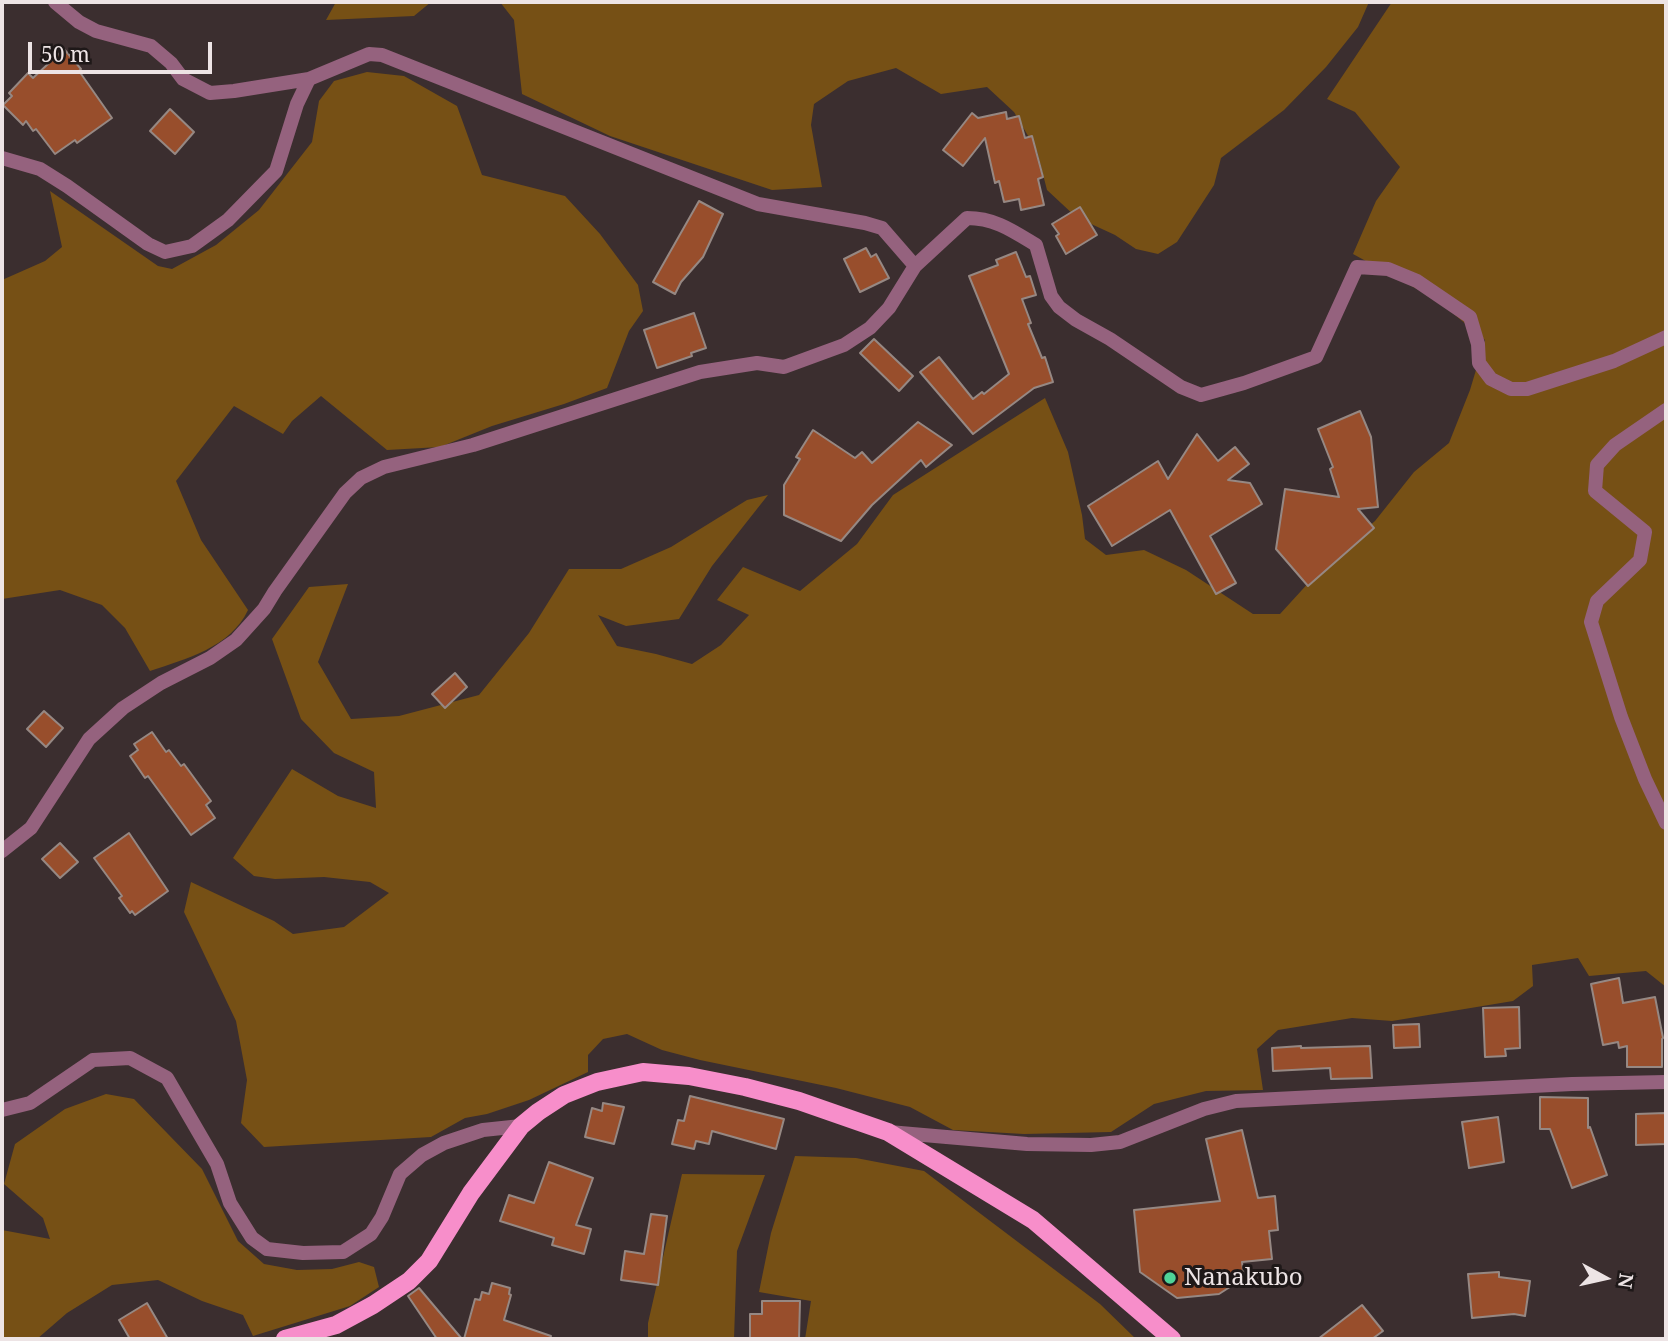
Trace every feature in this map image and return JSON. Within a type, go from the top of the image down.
[{"type":"main road","points":[[285,1339],[336,1325],[373,1306],[410,1281],[429,1261],[471,1193],[521,1126],[564,1095],[597,1082],[643,1072],[689,1076],[745,1087],[799,1101],[888,1132],[1033,1220],[1172,1339]]},
{"type":"street","points":[[55,2],[96,32],[150,46],[171,63],[183,79],[210,93],[234,92],[309,79],[369,54],[382,55],[758,205],[883,228],[915,266]]},
{"type":"street","points":[[2,158],[40,169],[148,244],[165,252],[192,246],[228,220],[276,171],[293,114],[309,79]]},
{"type":"street","points":[[2,851],[31,828],[89,739],[114,716],[161,683],[210,658],[236,640],[264,608],[345,493],[361,478],[384,467],[473,445],[700,372],[757,363],[784,367],[844,345],[870,328],[889,308],[915,266],[967,218],[982,218],[1006,226],[1036,245],[1051,296],[1059,307],[1181,387],[1201,396],[1316,357],[1357,267],[1388,269],[1417,281],[1470,317],[1479,344],[1479,363],[1491,379],[1511,389],[1527,389],[1614,361],[1666,337]]},
{"type":"street","points":[[1666,410],[1615,445],[1597,465],[1595,491],[1645,532],[1640,560],[1597,601],[1591,622],[1621,718],[1666,823]]},
{"type":"street","points":[[2,1110],[30,1103],[93,1060],[130,1058],[167,1078],[217,1164],[230,1203],[251,1238],[267,1249],[303,1253],[343,1252],[371,1234],[382,1217],[400,1174],[422,1155],[444,1143],[484,1130],[521,1126]]},
{"type":"street","points":[[888,1132],[1027,1144],[1091,1146],[1120,1142],[1204,1109],[1236,1101],[1572,1084],[1666,1082]]},
{"type":"shaded area","points":[[336,2],[431,2],[414,16],[326,20]]},
{"type":"shaded area","points":[[500,2],[1369,2],[1358,27],[1326,67],[1284,110],[1221,158],[1214,185],[1177,242],[1158,254],[1136,249],[1115,235],[1076,217],[1047,190],[1037,151],[1014,112],[987,87],[941,94],[896,68],[848,81],[814,104],[811,125],[822,187],[772,190],[610,136],[522,94],[514,20]]},
{"type":"shaded area","points":[[1392,2],[1666,2],[1666,987],[1646,971],[1589,976],[1578,958],[1532,965],[1533,986],[1513,1001],[1392,1021],[1352,1018],[1278,1030],[1257,1049],[1263,1090],[1206,1091],[1154,1104],[1111,1132],[1024,1134],[953,1130],[910,1107],[836,1088],[700,1060],[662,1050],[627,1034],[603,1039],[588,1055],[588,1072],[529,1100],[487,1114],[465,1118],[431,1137],[264,1147],[241,1123],[247,1080],[236,1021],[184,912],[191,882],[274,921],[293,934],[344,927],[389,893],[370,882],[324,877],[275,879],[254,876],[233,858],[292,769],[338,796],[376,808],[374,772],[334,753],[301,719],[272,639],[309,587],[348,584],[318,662],[351,719],[399,716],[479,695],[529,633],[569,569],[621,569],[671,547],[747,500],[768,495],[712,566],[679,619],[626,626],[598,615],[617,646],[692,664],[721,645],[749,615],[717,600],[743,567],[800,591],[857,544],[893,495],[1045,398],[1068,452],[1085,539],[1106,555],[1144,550],[1186,570],[1253,614],[1280,614],[1323,567],[1375,521],[1414,472],[1449,443],[1470,390],[1485,340],[1437,300],[1353,254],[1376,201],[1400,167],[1355,112],[1327,99]]},
{"type":"shaded area","points":[[367,72],[404,76],[457,106],[482,175],[565,196],[600,234],[638,285],[643,311],[629,331],[607,388],[492,426],[440,447],[387,450],[321,396],[292,421],[283,434],[234,406],[176,481],[201,540],[248,610],[231,633],[219,642],[178,662],[150,671],[125,628],[102,605],[60,590],[2,599],[2,280],[45,261],[62,247],[50,191],[158,266],[172,269],[216,245],[259,210],[312,142],[319,101],[334,81]]},
{"type":"shaded area","points":[[106,1094],[134,1099],[202,1169],[238,1241],[264,1264],[297,1270],[332,1269],[359,1262],[374,1267],[379,1287],[350,1306],[253,1336],[243,1315],[202,1301],[158,1280],[112,1285],[67,1313],[37,1339],[2,1339],[2,1230],[50,1239],[43,1218],[4,1184],[15,1144],[65,1109]]},
{"type":"shaded area","points":[[795,1156],[856,1158],[924,1171],[1100,1304],[1136,1339],[805,1339],[811,1301],[759,1292],[771,1233]]},
{"type":"shaded area","points":[[682,1174],[765,1175],[737,1251],[734,1339],[648,1339],[648,1323]]},
{"type":"building","points":[[64,49],[81,69],[79,71],[112,118],[77,143],[75,140],[55,154],[36,129],[33,131],[26,121],[23,125],[3,105],[12,96],[9,93],[28,73],[33,78]]},
{"type":"building","points":[[170,109],[194,132],[175,154],[150,131]]},
{"type":"building","points":[[1006,112],[1007,119],[1019,116],[1025,138],[1032,136],[1043,177],[1038,179],[1044,205],[1021,210],[1019,199],[1004,202],[999,181],[995,183],[985,138],[963,166],[943,150],[972,113],[978,118]]},
{"type":"building","points":[[699,201],[723,214],[703,257],[681,282],[675,294],[653,282]]},
{"type":"building","points":[[1080,207],[1097,235],[1066,254],[1056,236],[1059,234],[1052,224]]},
{"type":"building","points":[[866,248],[871,257],[876,254],[889,278],[860,292],[844,259]]},
{"type":"building","points":[[1016,252],[1026,277],[1030,276],[1036,295],[1022,299],[1031,323],[1028,324],[1042,358],[1045,357],[1053,382],[1034,388],[973,434],[920,372],[939,357],[973,399],[982,392],[984,394],[1009,374],[969,276],[998,265],[996,260]]},
{"type":"building","points":[[694,313],[706,348],[691,353],[692,356],[657,368],[644,330]]},
{"type":"building","points":[[874,339],[913,376],[899,391],[860,353]]},
{"type":"building","points":[[1360,411],[1371,437],[1378,507],[1358,509],[1374,528],[1308,586],[1276,549],[1285,489],[1339,497],[1330,469],[1333,467],[1318,429]]},
{"type":"building","points":[[918,422],[952,445],[926,467],[921,460],[872,505],[841,541],[784,515],[784,485],[800,459],[796,457],[813,430],[855,458],[862,452],[872,463]]},
{"type":"building","points":[[1197,434],[1218,461],[1235,447],[1249,464],[1228,480],[1250,483],[1262,504],[1210,536],[1236,583],[1216,594],[1170,510],[1112,546],[1088,506],[1158,461],[1168,479]]},
{"type":"building","points":[[455,673],[467,687],[445,708],[432,694]]},
{"type":"building","points":[[44,711],[63,728],[46,747],[27,729]]},
{"type":"building","points":[[152,732],[166,752],[169,750],[181,766],[184,764],[211,801],[206,805],[215,818],[191,835],[130,756],[138,750],[134,744]]},
{"type":"building","points":[[129,833],[168,891],[135,915],[132,911],[130,913],[119,898],[122,896],[94,858]]},
{"type":"building","points":[[60,843],[78,862],[60,878],[42,859]]},
{"type":"building","points":[[1619,978],[1623,1003],[1655,997],[1663,1038],[1662,1067],[1627,1067],[1627,1046],[1619,1048],[1618,1042],[1603,1045],[1591,984]]},
{"type":"building","points":[[1519,1007],[1520,1048],[1505,1049],[1506,1056],[1485,1057],[1483,1008]]},
{"type":"building","points":[[1419,1024],[1420,1047],[1394,1048],[1393,1025]]},
{"type":"building","points":[[1370,1046],[1372,1078],[1331,1079],[1330,1068],[1273,1071],[1272,1048]]},
{"type":"building","points":[[690,1096],[784,1119],[776,1149],[712,1131],[709,1144],[696,1141],[694,1149],[672,1144],[678,1120],[684,1121]]},
{"type":"building","points":[[1540,1097],[1588,1098],[1588,1128],[1590,1127],[1607,1175],[1572,1188],[1550,1129],[1540,1129]]},
{"type":"building","points":[[603,1103],[624,1107],[614,1144],[585,1137],[592,1108],[602,1111]]},
{"type":"building","points":[[1666,1113],[1666,1144],[1636,1145],[1636,1114]]},
{"type":"building","points":[[1498,1117],[1504,1162],[1469,1168],[1462,1122]]},
{"type":"building","points":[[1242,1130],[1258,1198],[1275,1196],[1278,1230],[1269,1231],[1272,1259],[1242,1262],[1244,1278],[1219,1294],[1177,1298],[1140,1272],[1134,1210],[1220,1201],[1206,1139]]},
{"type":"building","points":[[549,1162],[593,1178],[576,1225],[591,1229],[584,1254],[552,1245],[554,1238],[500,1221],[509,1195],[534,1203]]},
{"type":"building","points":[[651,1214],[667,1216],[658,1285],[621,1280],[625,1251],[644,1254]]},
{"type":"building","points":[[1499,1272],[1499,1277],[1530,1281],[1525,1316],[1514,1314],[1472,1318],[1468,1274]]},
{"type":"building","points":[[492,1283],[510,1288],[511,1295],[504,1320],[551,1336],[550,1339],[464,1339],[475,1299],[480,1300],[482,1292],[489,1294]]},
{"type":"building","points":[[419,1288],[462,1339],[437,1339],[408,1296]]},
{"type":"building","points":[[762,1301],[800,1301],[799,1339],[750,1339],[750,1314],[762,1314]]},
{"type":"building","points":[[147,1303],[168,1339],[130,1339],[119,1320]]},
{"type":"building","points":[[1362,1305],[1383,1331],[1372,1339],[1318,1339]]},
{"type":"place","name":"Nanakubo","points":[[1170,1278]]}]
